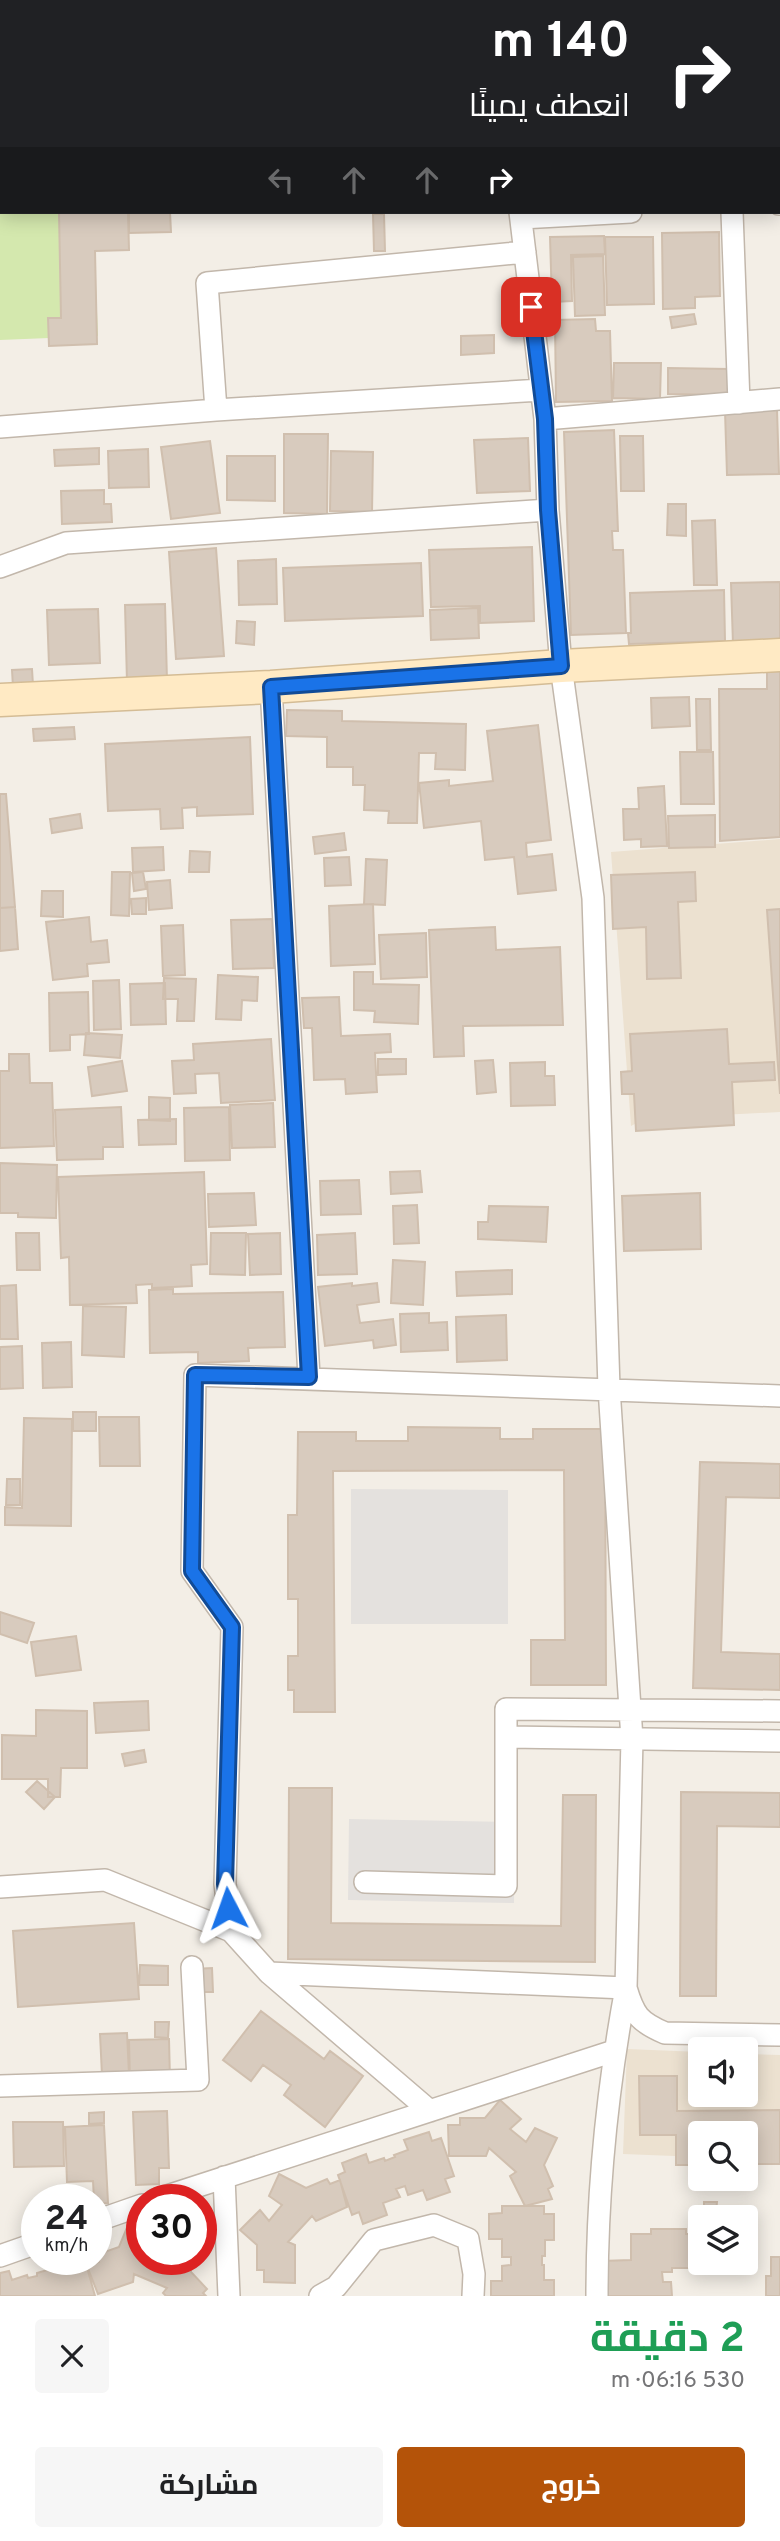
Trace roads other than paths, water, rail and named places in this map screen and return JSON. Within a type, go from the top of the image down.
[{"type":"street","points":[[558,214],[521,215],[545,419],[548,510],[561,666],[593,898],[608,1388],[632,1739],[626,1989],[614,2051],[604,2133],[597,2296]]},
{"type":"street","points":[[732,214],[739,403]]},
{"type":"street","points":[[216,410],[207,283],[525,252]]},
{"type":"street","points":[[0,427],[216,410],[541,390]]},
{"type":"street","points":[[545,419],[780,399]]},
{"type":"street","points":[[0,567],[66,543],[548,510]]},
{"type":"street","points":[[0,700],[271,687],[561,666],[780,655]]},
{"type":"street","points":[[271,687],[309,1377]]},
{"type":"street","points":[[231,1931],[225,1884],[232,1627],[192,1571],[195,1375],[780,1396]]},
{"type":"street","points":[[365,1882],[506,1886],[506,1709],[780,1711]]},
{"type":"street","points":[[507,1737],[780,1741]]},
{"type":"street","points":[[0,1887],[105,1880],[231,1931],[269,1973],[430,2111]]},
{"type":"street","points":[[0,2086],[198,2080],[192,1967]]},
{"type":"street","points":[[269,1973],[626,1989]]},
{"type":"street","points":[[626,1989],[632,2010],[649,2027],[665,2033],[780,2035]]},
{"type":"street","points":[[203,2184],[614,2051]]},
{"type":"street","points":[[224,2177],[229,2296]]},
{"type":"street","points":[[320,2296],[336,2287],[374,2240],[434,2225],[467,2239],[474,2274],[474,2296]]},
{"type":"street","points":[[0,2256],[21,2249]]}]
